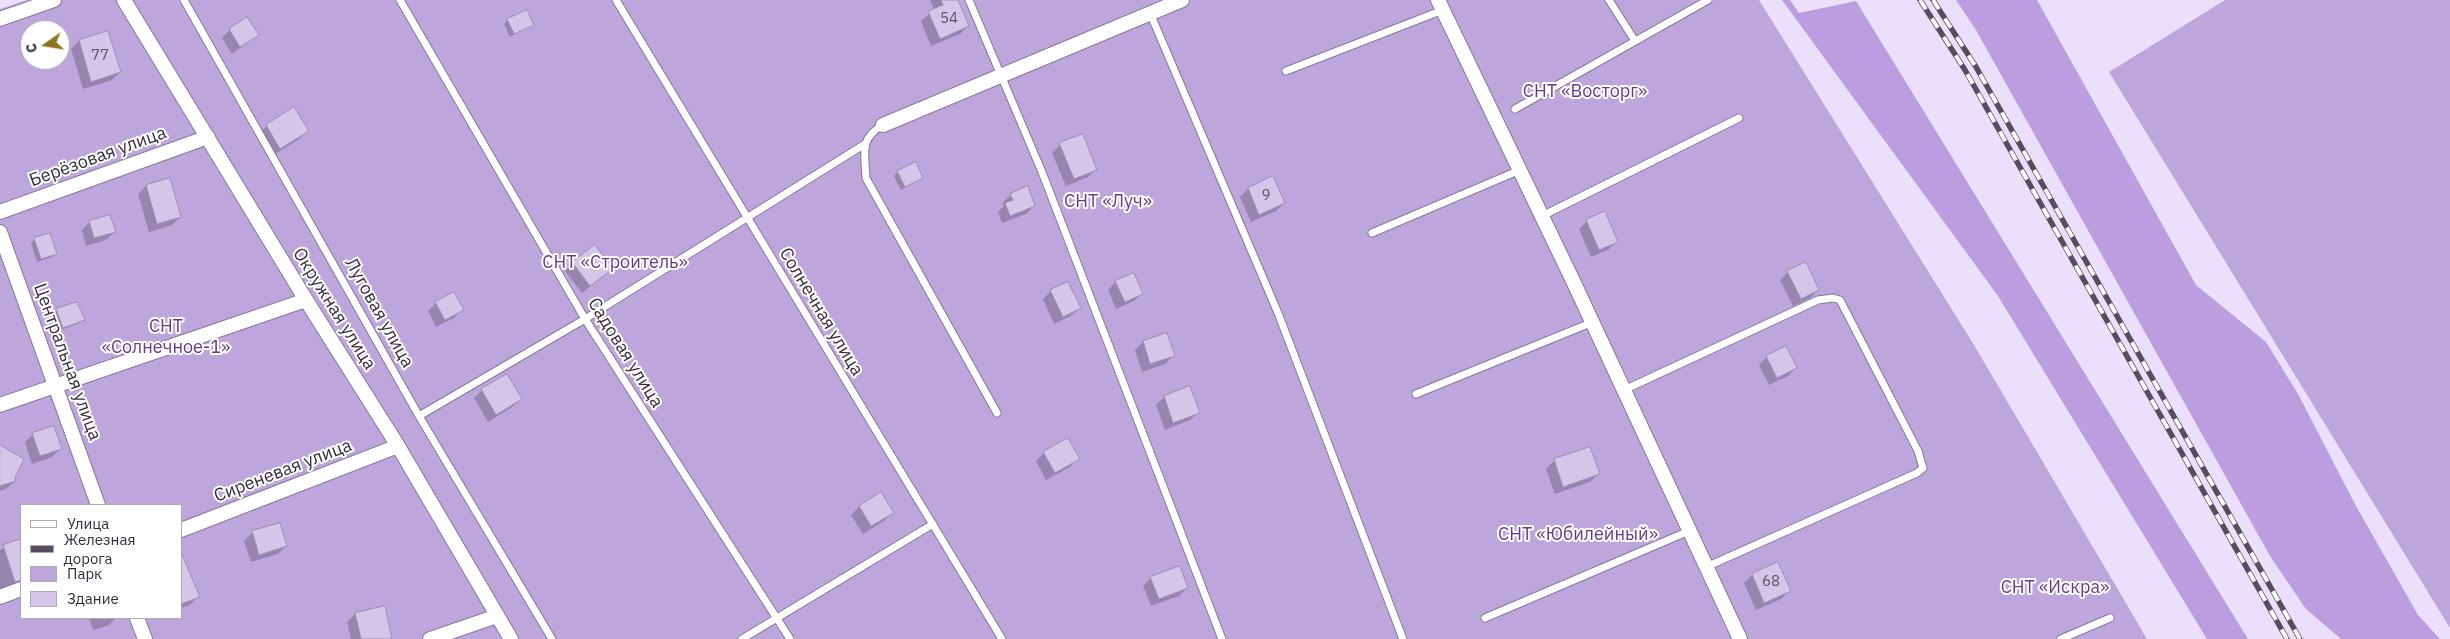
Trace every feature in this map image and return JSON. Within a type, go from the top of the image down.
[{"type":"street","points":[[0,19],[54,0]]},
{"type":"street","name":"Окружная улица","points":[[124,0],[306,300],[398,446],[511,639]]},
{"type":"street","points":[[883,125],[1182,0]]},
{"type":"street","points":[[1440,5],[1593,322],[1740,639]]},
{"type":"street","name":"Берёзовая улица","points":[[0,212],[208,137]]},
{"type":"street","name":"Центральная улица","points":[[0,232],[98,504]]},
{"type":"street","points":[[0,405],[306,300]]},
{"type":"street","name":"Сиреневая улица","points":[[182,530],[398,446]]},
{"type":"street","points":[[0,596],[20,589]]},
{"type":"street","points":[[430,639],[497,616]]},
{"type":"street","points":[[137,619],[145,639]]},
{"type":"lane","name":"Луговая улица","points":[[184,0],[419,416],[552,639]]},
{"type":"lane","name":"Садовая улица","points":[[400,0],[585,318],[790,639]]},
{"type":"lane","name":"Солнечная улица","points":[[616,0],[745,217],[1002,639]]},
{"type":"lane","points":[[969,0],[1042,172],[1222,639]]},
{"type":"lane","points":[[1609,0],[1635,42]]},
{"type":"lane","points":[[1516,109],[1708,0]]},
{"type":"lane","points":[[1286,71],[1440,5]]},
{"type":"lane","points":[[1150,13],[1278,313],[1403,639]]},
{"type":"lane","points":[[1542,216],[1739,118]]},
{"type":"lane","points":[[883,125],[871,131],[865,144],[866,178],[997,412]]},
{"type":"lane","points":[[419,416],[585,318],[865,144]]},
{"type":"lane","points":[[1372,233],[1520,170]]},
{"type":"lane","points":[[1624,390],[1818,300],[1832,298],[1840,300],[1918,452],[1923,468],[1917,473],[1706,567]]},
{"type":"lane","points":[[1416,394],[1593,322]]},
{"type":"lane","points":[[742,639],[933,524]]},
{"type":"lane","points":[[1485,618],[1689,531]]},
{"type":"lane","points":[[2061,639],[2110,618]]},
{"type":"green space","points":[[27,0],[1759,0],[1974,345],[2147,639],[0,639],[0,9]]},
{"type":"green space","points":[[2225,0],[2450,0],[2450,628],[2109,72]]},
{"type":"shaded area","points":[[1782,0],[1790,0],[1799,13],[1856,1],[2248,639],[2207,639],[1998,296]]},
{"type":"shaded area","points":[[1956,0],[2037,0],[2196,285],[2266,342],[2298,394],[2356,506],[2418,615],[2440,639],[2341,639],[2306,609],[2270,556],[1976,30]]},
{"type":"building","points":[[941,0],[958,0],[969,26],[940,39],[928,11],[943,5]]},
{"type":"building","points":[[527,10],[534,25],[514,34],[507,19]]},
{"type":"building","points":[[247,17],[259,35],[240,47],[229,29]]},
{"type":"building","points":[[108,31],[121,72],[91,82],[79,40]]},
{"type":"building","points":[[294,107],[309,131],[280,149],[266,125]]},
{"type":"building","points":[[1083,134],[1097,170],[1074,179],[1059,143]]},
{"type":"building","points":[[916,162],[923,178],[905,187],[897,171]]},
{"type":"building","points":[[1273,176],[1285,203],[1259,215],[1248,188]]},
{"type":"building","points":[[170,178],[181,217],[157,224],[146,185]]},
{"type":"building","points":[[1028,186],[1035,206],[1010,216],[1005,203],[1013,200],[1010,194]]},
{"type":"building","points":[[1605,211],[1618,242],[1599,250],[1586,220]]},
{"type":"building","points":[[110,215],[116,232],[94,238],[89,221]]},
{"type":"building","points":[[50,233],[57,254],[41,259],[34,238]]},
{"type":"building","points":[[595,245],[613,269],[590,286],[572,262]]},
{"type":"building","points":[[1806,262],[1819,290],[1801,299],[1787,271]]},
{"type":"building","points":[[1134,273],[1143,294],[1125,302],[1115,281]]},
{"type":"building","points":[[1068,282],[1081,308],[1063,317],[1050,290]]},
{"type":"building","points":[[454,292],[464,310],[445,320],[435,302]]},
{"type":"building","points":[[77,302],[85,320],[63,328],[56,309]]},
{"type":"building","points":[[1167,333],[1175,356],[1150,364],[1143,341]]},
{"type":"building","points":[[1786,346],[1797,368],[1777,378],[1766,356]]},
{"type":"building","points":[[507,374],[522,399],[496,415],[481,389]]},
{"type":"building","points":[[1190,386],[1200,413],[1173,423],[1164,396]]},
{"type":"building","points":[[54,426],[62,449],[40,456],[32,433]]},
{"type":"building","points":[[1068,438],[1080,459],[1055,473],[1043,452]]},
{"type":"building","points":[[0,445],[24,459],[15,477],[16,481],[0,486]]},
{"type":"building","points":[[1590,447],[1600,474],[1563,487],[1554,459]]},
{"type":"building","points":[[881,492],[894,513],[871,526],[859,506]]},
{"type":"building","points":[[280,523],[287,546],[259,555],[252,531]]},
{"type":"building","points":[[20,539],[20,580],[15,582],[3,545]]},
{"type":"building","points":[[182,554],[200,597],[182,604]]},
{"type":"building","points":[[1778,562],[1791,591],[1764,603],[1752,574]]},
{"type":"building","points":[[1180,566],[1188,588],[1159,599],[1150,577]]},
{"type":"building","points":[[385,606],[392,639],[361,639],[355,613]]},
{"type":"railway","points":[[1920,0],[1965,70],[2287,639]]},
{"type":"railway","points":[[1933,0],[1976,67],[2300,639]]},
{"type":"park label","name":"СНТ «Восторг»","points":[[1585,92]]},
{"type":"park label","name":"СНТ «Луч»","points":[[1108,202]]},
{"type":"park label","name":"СНТ «Строитель»","points":[[615,263]]},
{"type":"park label","name":"СНТ «Солнечное-1»","points":[[166,337]]},
{"type":"park label","name":"СНТ «Юбилейный»","points":[[1578,535]]},
{"type":"park label","name":"СНТ «Искра»","points":[[2055,588]]}]
